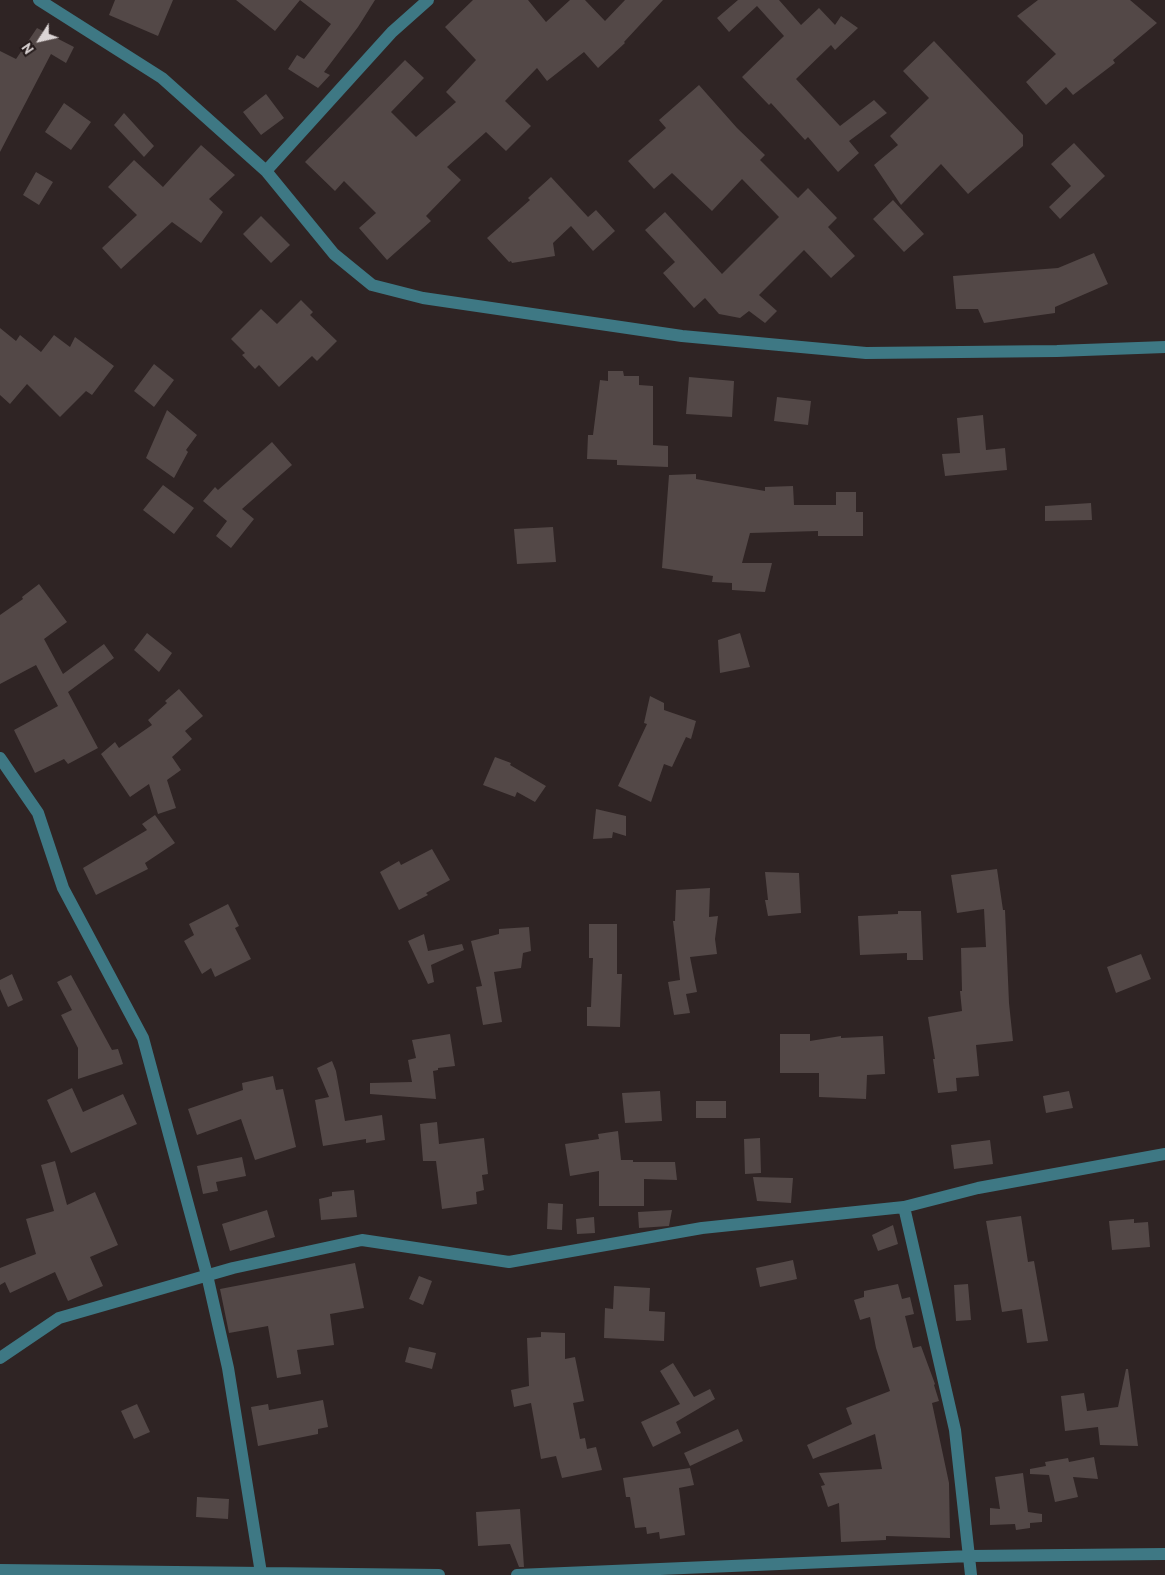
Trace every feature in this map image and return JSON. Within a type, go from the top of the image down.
[{"type":"street","points":[[39,0],[162,78],[266,172],[334,254],[372,285],[423,298],[682,336],[866,353],[1057,351],[1165,347]]},
{"type":"street","points":[[266,172],[392,32],[428,0]]},
{"type":"street","points":[[0,758],[38,813],[63,888],[143,1038],[207,1275],[228,1368],[261,1573]]},
{"type":"street","points":[[0,1358],[59,1318],[233,1268],[362,1240],[509,1262],[702,1228],[904,1207],[978,1188],[1165,1154]]},
{"type":"street","points":[[904,1207],[955,1430],[972,1575]]},
{"type":"street","points":[[517,1575],[970,1556],[1165,1554]]},
{"type":"street","points":[[2,1572],[439,1575]]},
{"type":"building","points":[[115,0],[173,0],[158,36],[109,15]]},
{"type":"building","points":[[236,0],[300,0],[275,31]]},
{"type":"building","points":[[300,0],[375,0],[358,27],[324,72],[330,75],[318,88],[288,69],[297,55],[304,59],[331,24]]},
{"type":"building","points":[[473,0],[528,0],[546,22],[570,0],[585,0],[605,21],[625,0],[663,0],[625,43],[598,68],[584,52],[547,81],[537,68],[505,101],[531,126],[506,151],[486,132],[447,167],[461,180],[426,216],[431,221],[387,260],[359,228],[376,213],[344,181],[335,191],[305,162],[405,60],[424,78],[391,112],[416,137],[456,102],[446,92],[476,60],[445,27]]},
{"type":"building","points":[[738,0],[779,0],[801,25],[819,8],[835,25],[841,16],[858,28],[835,50],[831,45],[796,79],[840,126],[874,100],[887,113],[849,141],[859,153],[838,172],[808,137],[805,140],[771,103],[769,105],[742,77],[784,36],[757,6],[729,32],[717,18]]},
{"type":"building","points":[[1038,0],[1130,0],[1157,23],[1113,60],[1115,63],[1073,95],[1066,87],[1046,105],[1026,82],[1056,54],[1017,16]]},
{"type":"building","points":[[37,28],[74,47],[66,63],[51,54],[0,152],[0,51],[16,59]]},
{"type":"building","points":[[934,41],[1023,135],[1023,146],[968,194],[941,164],[901,205],[874,165],[898,145],[890,136],[929,98],[903,71]]},
{"type":"building","points":[[699,85],[737,128],[765,155],[760,160],[798,198],[808,188],[837,218],[828,227],[855,256],[831,278],[804,250],[759,295],[777,311],[765,323],[749,311],[740,318],[719,314],[705,298],[694,308],[663,273],[675,262],[645,230],[665,212],[722,274],[779,217],[742,179],[712,211],[672,173],[654,189],[628,161],[666,128],[659,120]]},
{"type":"building","points":[[266,94],[284,118],[261,135],[243,112]]},
{"type":"building","points":[[64,103],[91,122],[71,150],[45,132]]},
{"type":"building","points":[[124,113],[154,146],[144,157],[114,125]]},
{"type":"building","points":[[1074,143],[1105,176],[1060,219],[1049,207],[1071,186],[1051,164]]},
{"type":"building","points":[[201,145],[235,175],[209,199],[223,212],[201,243],[172,222],[121,269],[102,248],[137,215],[108,187],[134,160],[163,187]]},
{"type":"building","points":[[36,172],[53,182],[39,205],[23,195]]},
{"type":"building","points":[[551,177],[588,217],[596,210],[615,231],[593,251],[571,226],[553,243],[555,256],[509,262],[487,238],[530,200],[528,198]]},
{"type":"building","points":[[893,200],[924,234],[904,252],[873,219]]},
{"type":"building","points":[[261,216],[290,245],[271,263],[243,234]]},
{"type":"building","points":[[1094,253],[1108,284],[1055,307],[1055,313],[984,323],[978,309],[956,309],[953,276],[1058,268]]},
{"type":"building","points":[[301,300],[313,312],[310,315],[337,341],[317,361],[312,356],[279,387],[259,365],[255,369],[242,355],[245,353],[231,339],[261,309],[277,324]]},
{"type":"building","points":[[0,328],[16,341],[20,335],[41,352],[54,335],[70,347],[75,337],[114,366],[92,395],[86,391],[60,417],[27,384],[10,404],[0,395]]},
{"type":"building","points":[[154,364],[174,380],[154,407],[134,391]]},
{"type":"building","points":[[608,371],[623,371],[624,376],[639,376],[639,385],[653,386],[653,445],[668,446],[668,467],[617,465],[617,460],[587,459],[588,435],[593,435],[600,380],[608,381]]},
{"type":"building","points":[[689,377],[734,381],[732,417],[686,414]]},
{"type":"building","points":[[777,397],[811,401],[808,425],[774,421]]},
{"type":"building","points":[[167,410],[197,435],[186,450],[188,452],[174,478],[146,458]]},
{"type":"building","points":[[983,415],[986,450],[1005,448],[1007,470],[945,476],[942,454],[960,453],[957,418]]},
{"type":"building","points":[[272,442],[292,465],[242,509],[254,519],[231,548],[216,536],[227,521],[203,501],[215,487],[218,490]]},
{"type":"building","points":[[696,474],[696,479],[765,491],[765,487],[793,486],[794,505],[836,505],[836,492],[856,492],[856,512],[863,512],[863,536],[818,536],[818,531],[750,533],[742,563],[772,563],[765,592],[732,590],[732,583],[712,582],[713,576],[662,568],[669,475]]},
{"type":"building","points":[[163,485],[194,508],[174,534],[143,510]]},
{"type":"building","points":[[1091,503],[1092,520],[1045,521],[1045,506]]},
{"type":"building","points":[[553,527],[556,562],[517,564],[514,529]]},
{"type":"building","points":[[39,584],[67,622],[44,639],[63,674],[104,644],[114,658],[68,692],[98,748],[68,764],[64,759],[35,773],[14,730],[58,706],[36,665],[0,684],[0,615],[23,599],[22,597]]},
{"type":"building","points":[[147,633],[172,653],[159,672],[134,650]]},
{"type":"building","points":[[740,633],[750,667],[720,673],[718,640]]},
{"type":"building","points":[[179,689],[203,716],[185,731],[192,739],[172,757],[181,770],[167,780],[176,808],[158,814],[149,784],[130,797],[101,754],[115,742],[119,748],[152,725],[148,720]]},
{"type":"building","points":[[650,696],[664,703],[664,710],[696,721],[691,739],[686,737],[672,767],[664,764],[651,802],[618,786],[647,724],[644,723]]},
{"type":"building","points":[[495,757],[511,763],[510,765],[546,786],[535,802],[517,792],[515,797],[483,785]]},
{"type":"building","points":[[596,809],[626,816],[626,836],[613,832],[612,838],[593,839]]},
{"type":"building","points":[[155,815],[175,843],[145,863],[148,869],[96,895],[83,868],[147,830],[142,824]]},
{"type":"building","points":[[432,849],[450,880],[426,893],[428,895],[399,910],[380,872],[399,861],[401,865]]},
{"type":"building","points":[[997,869],[1003,910],[1005,910],[1009,1003],[1013,1041],[976,1045],[979,1076],[956,1078],[957,1091],[938,1093],[928,1017],[962,1011],[960,991],[962,991],[961,948],[986,947],[984,909],[957,913],[951,875]]},
{"type":"building","points":[[765,872],[799,873],[801,913],[768,916],[765,900],[768,900]]},
{"type":"building","points":[[710,888],[709,917],[718,916],[715,939],[717,954],[690,957],[697,992],[686,994],[690,1013],[674,1015],[668,982],[680,980],[673,921],[675,921],[676,890]]},
{"type":"building","points":[[228,904],[239,926],[235,928],[251,959],[215,977],[211,968],[202,974],[184,941],[194,935],[189,924]]},
{"type":"building","points":[[898,911],[921,911],[923,960],[907,960],[907,953],[860,955],[858,916],[898,914]]},
{"type":"building","points":[[589,924],[617,924],[617,974],[622,974],[620,1027],[587,1026],[587,1007],[591,1007],[593,958],[589,958]]},
{"type":"building","points":[[529,927],[531,951],[523,953],[521,968],[494,972],[502,1022],[483,1025],[476,987],[482,986],[471,941],[499,934],[499,929]]},
{"type":"building","points":[[424,934],[428,951],[462,944],[464,950],[431,965],[434,982],[428,984],[408,941]]},
{"type":"building","points":[[1141,954],[1151,979],[1116,993],[1107,967]]},
{"type":"building","points":[[12,974],[23,1000],[8,1007],[0,989],[0,980]]},
{"type":"building","points":[[71,975],[112,1050],[118,1049],[123,1064],[78,1079],[78,1048],[61,1015],[72,1010],[57,982]]},
{"type":"building","points":[[450,1034],[455,1066],[438,1068],[438,1070],[433,1071],[436,1099],[370,1094],[370,1083],[412,1082],[408,1060],[416,1058],[412,1040]]},
{"type":"building","points":[[780,1034],[810,1034],[810,1041],[841,1036],[841,1038],[883,1036],[885,1074],[867,1075],[866,1099],[819,1097],[819,1073],[780,1073]]},
{"type":"building","points":[[332,1061],[336,1071],[345,1121],[382,1115],[385,1140],[366,1143],[366,1139],[323,1146],[315,1100],[329,1097],[317,1068]]},
{"type":"building","points":[[273,1076],[276,1090],[283,1089],[296,1147],[255,1160],[241,1119],[197,1135],[188,1109],[243,1090],[242,1083]]},
{"type":"building","points":[[72,1088],[83,1112],[123,1094],[137,1124],[71,1153],[47,1100]]},
{"type":"building","points":[[660,1091],[662,1121],[625,1123],[622,1093]]},
{"type":"building","points":[[1069,1091],[1073,1108],[1046,1113],[1043,1096]]},
{"type":"building","points":[[696,1101],[726,1101],[726,1118],[696,1118]]},
{"type":"building","points":[[437,1122],[439,1144],[484,1138],[488,1174],[482,1175],[484,1190],[476,1192],[477,1204],[442,1209],[436,1161],[423,1161],[420,1124]]},
{"type":"building","points":[[618,1131],[621,1160],[633,1160],[633,1162],[675,1162],[677,1180],[644,1179],[644,1206],[599,1206],[599,1171],[570,1176],[565,1144],[599,1139],[598,1134]]},
{"type":"building","points":[[760,1138],[761,1173],[745,1174],[744,1139]]},
{"type":"building","points":[[990,1140],[993,1164],[954,1169],[951,1145]]},
{"type":"building","points":[[242,1157],[246,1176],[216,1182],[218,1191],[203,1194],[197,1166]]},
{"type":"building","points":[[55,1161],[67,1205],[95,1192],[118,1245],[90,1257],[103,1286],[68,1301],[55,1272],[10,1293],[5,1282],[0,1285],[0,1268],[36,1254],[26,1219],[54,1211],[41,1165]]},
{"type":"building","points":[[753,1177],[793,1178],[791,1203],[757,1201]]},
{"type":"building","points":[[354,1190],[357,1217],[321,1220],[319,1199],[332,1196],[332,1192]]},
{"type":"building","points":[[548,1203],[563,1204],[562,1230],[547,1229]]},
{"type":"building","points":[[267,1210],[275,1237],[230,1251],[222,1224]]},
{"type":"building","points":[[672,1210],[669,1226],[639,1228],[638,1212]]},
{"type":"building","points":[[1021,1216],[1028,1262],[1034,1261],[1048,1341],[1027,1343],[1022,1309],[1002,1312],[986,1221]]},
{"type":"building","points":[[594,1217],[595,1233],[577,1234],[576,1219]]},
{"type":"building","points":[[1134,1219],[1134,1223],[1148,1222],[1150,1247],[1112,1250],[1109,1221]]},
{"type":"building","points":[[893,1225],[898,1244],[878,1251],[872,1235]]},
{"type":"building","points":[[793,1260],[797,1279],[760,1287],[756,1268]]},
{"type":"building","points":[[355,1263],[364,1308],[330,1314],[334,1345],[297,1350],[301,1374],[277,1378],[268,1326],[229,1333],[220,1289]]},
{"type":"building","points":[[419,1276],[432,1281],[423,1305],[409,1299]]},
{"type":"building","points":[[898,1284],[902,1299],[910,1297],[914,1314],[905,1316],[913,1348],[921,1346],[939,1401],[932,1403],[949,1483],[950,1538],[886,1536],[886,1540],[841,1542],[839,1503],[828,1507],[821,1486],[825,1485],[819,1473],[882,1469],[875,1434],[813,1459],[807,1445],[852,1424],[846,1408],[890,1391],[876,1348],[870,1317],[860,1320],[854,1300],[864,1297],[864,1291]]},
{"type":"building","points":[[968,1284],[971,1320],[956,1321],[954,1285]]},
{"type":"building","points":[[614,1286],[650,1288],[649,1311],[665,1312],[664,1341],[604,1338],[605,1308],[613,1309]]},
{"type":"building","points":[[541,1332],[565,1333],[565,1359],[575,1357],[584,1401],[573,1403],[580,1439],[585,1438],[587,1449],[596,1447],[602,1470],[562,1478],[556,1456],[541,1459],[531,1403],[514,1407],[511,1390],[529,1386],[527,1338],[541,1337]]},
{"type":"building","points":[[409,1347],[436,1353],[432,1369],[405,1362]]},
{"type":"building","points":[[673,1363],[694,1397],[710,1389],[715,1399],[676,1422],[681,1433],[653,1447],[641,1422],[680,1404],[660,1371]]},
{"type":"building","points":[[1126,1369],[1128,1369],[1138,1446],[1100,1445],[1098,1427],[1065,1431],[1061,1396],[1084,1393],[1087,1411],[1118,1407]]},
{"type":"building","points":[[323,1400],[328,1427],[318,1429],[318,1434],[258,1446],[251,1407],[268,1404],[269,1410]]},
{"type":"building","points":[[137,1404],[150,1432],[134,1439],[121,1411]]},
{"type":"building","points":[[738,1429],[743,1441],[690,1466],[684,1453]]},
{"type":"building","points":[[1094,1457],[1098,1479],[1073,1477],[1078,1497],[1055,1502],[1049,1475],[1030,1474],[1030,1469],[1046,1466],[1045,1462],[1068,1458],[1069,1462]]},
{"type":"building","points":[[690,1468],[694,1485],[679,1488],[685,1535],[660,1539],[659,1532],[647,1534],[646,1527],[635,1528],[630,1497],[626,1497],[623,1478]]},
{"type":"building","points":[[1023,1473],[1028,1512],[1042,1514],[1042,1522],[1030,1523],[1030,1528],[1016,1530],[1015,1524],[990,1525],[990,1508],[1000,1509],[995,1477]]},
{"type":"building","points":[[197,1497],[229,1499],[228,1519],[196,1517]]},
{"type":"building","points":[[520,1509],[524,1567],[519,1567],[510,1544],[478,1546],[476,1512]]}]
